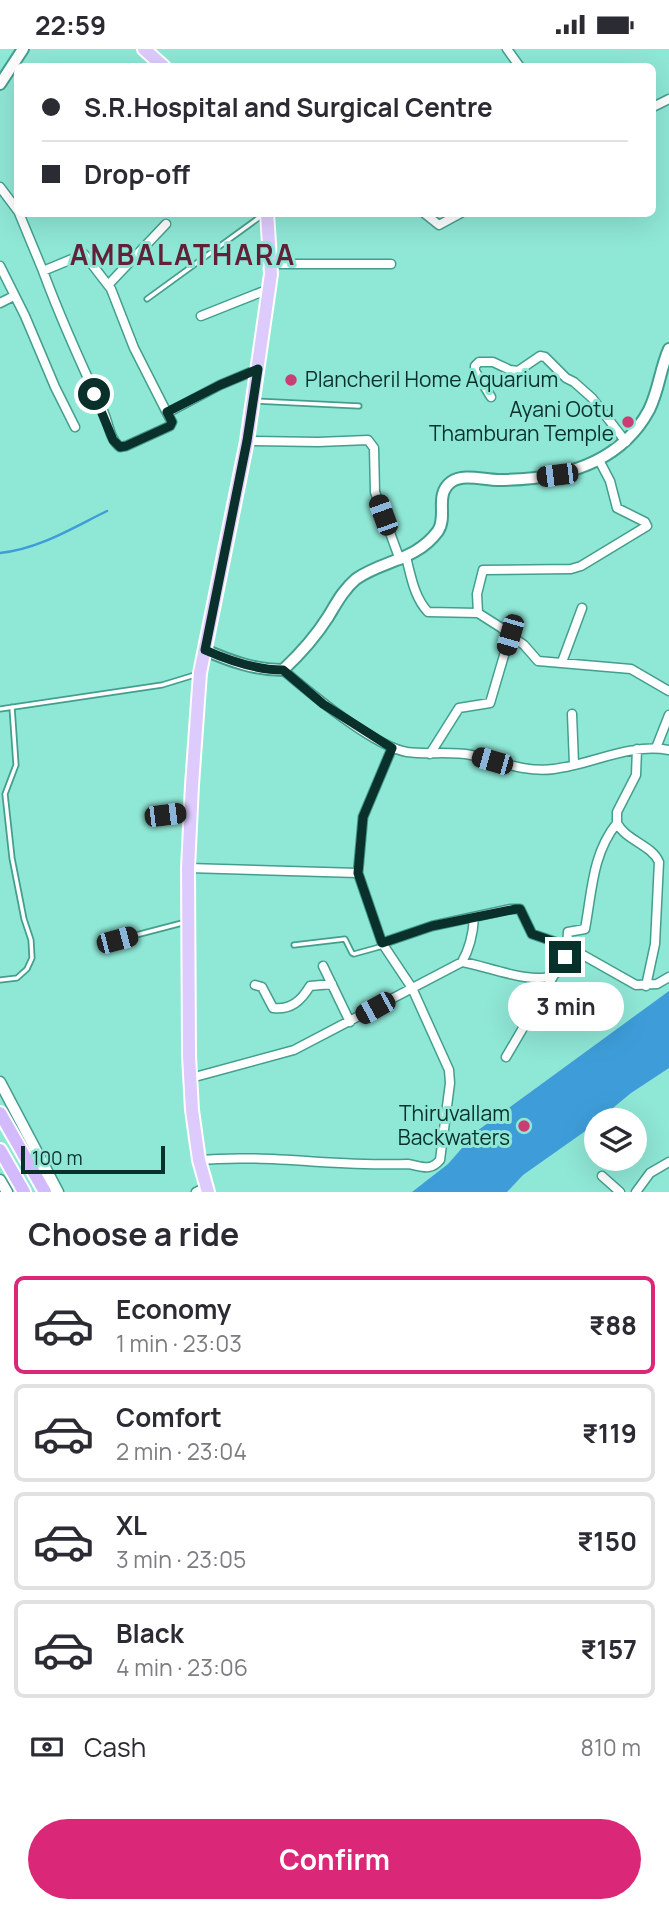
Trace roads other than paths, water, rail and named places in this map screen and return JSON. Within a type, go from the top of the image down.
[{"type":"highway","points":[[0,1113],[45,1192]]},
{"type":"highway","points":[[0,1150],[24,1192]]},
{"type":"main road","points":[[0,84],[23,49]]},
{"type":"main road","points":[[144,49],[160,63]]},
{"type":"main road","points":[[203,1190],[192,1110],[189,1056],[188,869],[200,673],[247,441],[258,369],[271,264],[266,217]]},
{"type":"main road","points":[[205,650],[231,661],[269,670],[283,670],[317,632],[337,600],[356,580],[379,567],[403,559],[421,548],[439,530],[442,522],[443,492],[453,480],[463,477],[516,480],[557,475],[599,460],[625,442],[648,411],[660,386],[669,349]]},
{"type":"street","points":[[0,187],[14,203]]},
{"type":"street","points":[[21,217],[61,322],[106,417],[116,445],[126,446],[170,426],[172,422],[134,348],[109,284],[84,254],[43,271]]},
{"type":"street","points":[[429,217],[439,225],[454,217]]},
{"type":"street","points":[[109,284],[166,224]]},
{"type":"street","points":[[271,264],[391,264]]},
{"type":"street","points":[[0,266],[75,427]]},
{"type":"street","points":[[201,316],[269,289]]},
{"type":"street","points":[[0,303],[14,296]]},
{"type":"street","points":[[491,397],[475,371],[479,362],[493,362],[518,371],[540,356],[545,357],[592,398],[625,442]]},
{"type":"street","points":[[167,412],[258,369]]},
{"type":"street","points":[[247,441],[318,442],[368,439],[374,449],[375,492],[417,596],[428,612],[478,613],[524,645],[538,661],[631,669],[669,691]]},
{"type":"street","points":[[478,613],[477,594],[483,570],[571,569],[581,566],[647,526],[645,522],[617,508],[610,481],[599,460]]},
{"type":"street","points":[[562,662],[582,608]]},
{"type":"street","points":[[430,754],[459,708],[490,702],[510,635]]},
{"type":"street","points":[[283,670],[323,704],[392,748],[430,754],[467,754],[534,770],[556,769],[637,749],[669,750]]},
{"type":"street","points":[[572,715],[573,764]]},
{"type":"street","points":[[656,748],[669,715]]},
{"type":"street","points":[[199,1160],[233,1157],[408,1164],[426,1168],[436,1164],[442,1153],[450,1076],[412,988],[383,945],[358,873],[363,817],[392,748]]},
{"type":"street","points":[[637,749],[636,775],[617,811],[617,823],[628,836],[656,856],[659,862],[655,944],[646,986]]},
{"type":"street","points":[[506,1057],[562,965],[568,932],[585,929],[596,860],[607,834],[617,823]]},
{"type":"street","points":[[188,869],[358,873]]},
{"type":"street","points":[[383,945],[432,926],[520,909],[532,934],[567,946],[635,985],[657,985],[669,977]]},
{"type":"street","points":[[191,1079],[294,1050],[462,962],[470,942],[474,918]]},
{"type":"street","points":[[462,962],[516,976],[554,975]]},
{"type":"street","points":[[323,966],[350,1022]]},
{"type":"street","points":[[255,985],[262,987],[273,1008],[285,1009],[301,999],[310,986],[332,984]]},
{"type":"street","points":[[0,1082],[58,1192]]},
{"type":"street","points":[[636,1192],[650,1173],[669,1162]]},
{"type":"street","points":[[602,1177],[620,1192]]},
{"type":"street","points":[[0,1179],[7,1192]]},
{"type":"lane","points":[[147,299],[260,217]]},
{"type":"lane","points":[[253,401],[359,406]]},
{"type":"lane","points":[[0,709],[162,685],[200,673]]},
{"type":"lane","points":[[0,981],[17,978],[27,969],[32,958],[31,940],[12,858],[5,794],[16,765],[12,707]]},
{"type":"lane","points":[[150,817],[192,812]]},
{"type":"lane","points":[[117,940],[190,921]]},
{"type":"lane","points":[[294,945],[345,939],[354,954],[383,945]]},
{"type":"water","points":[[669,991],[669,1068],[613,1108],[584,1108],[584,1132],[523,1175],[507,1192],[412,1192],[448,1164],[477,1131]]},
{"type":"waterway","points":[[0,553],[42,542],[107,511]]},
{"type":"place","name":"Plancheril Home Aquarium","points":[[291,380]]},
{"type":"place","name":"Ayani Ootu Thamburan Temple","points":[[628,422]]},
{"type":"place","name":"Thiruvallam Backwaters","points":[[524,1126]]},
{"type":"district","name":"AMBALATHARA","points":[[183,255]]}]
